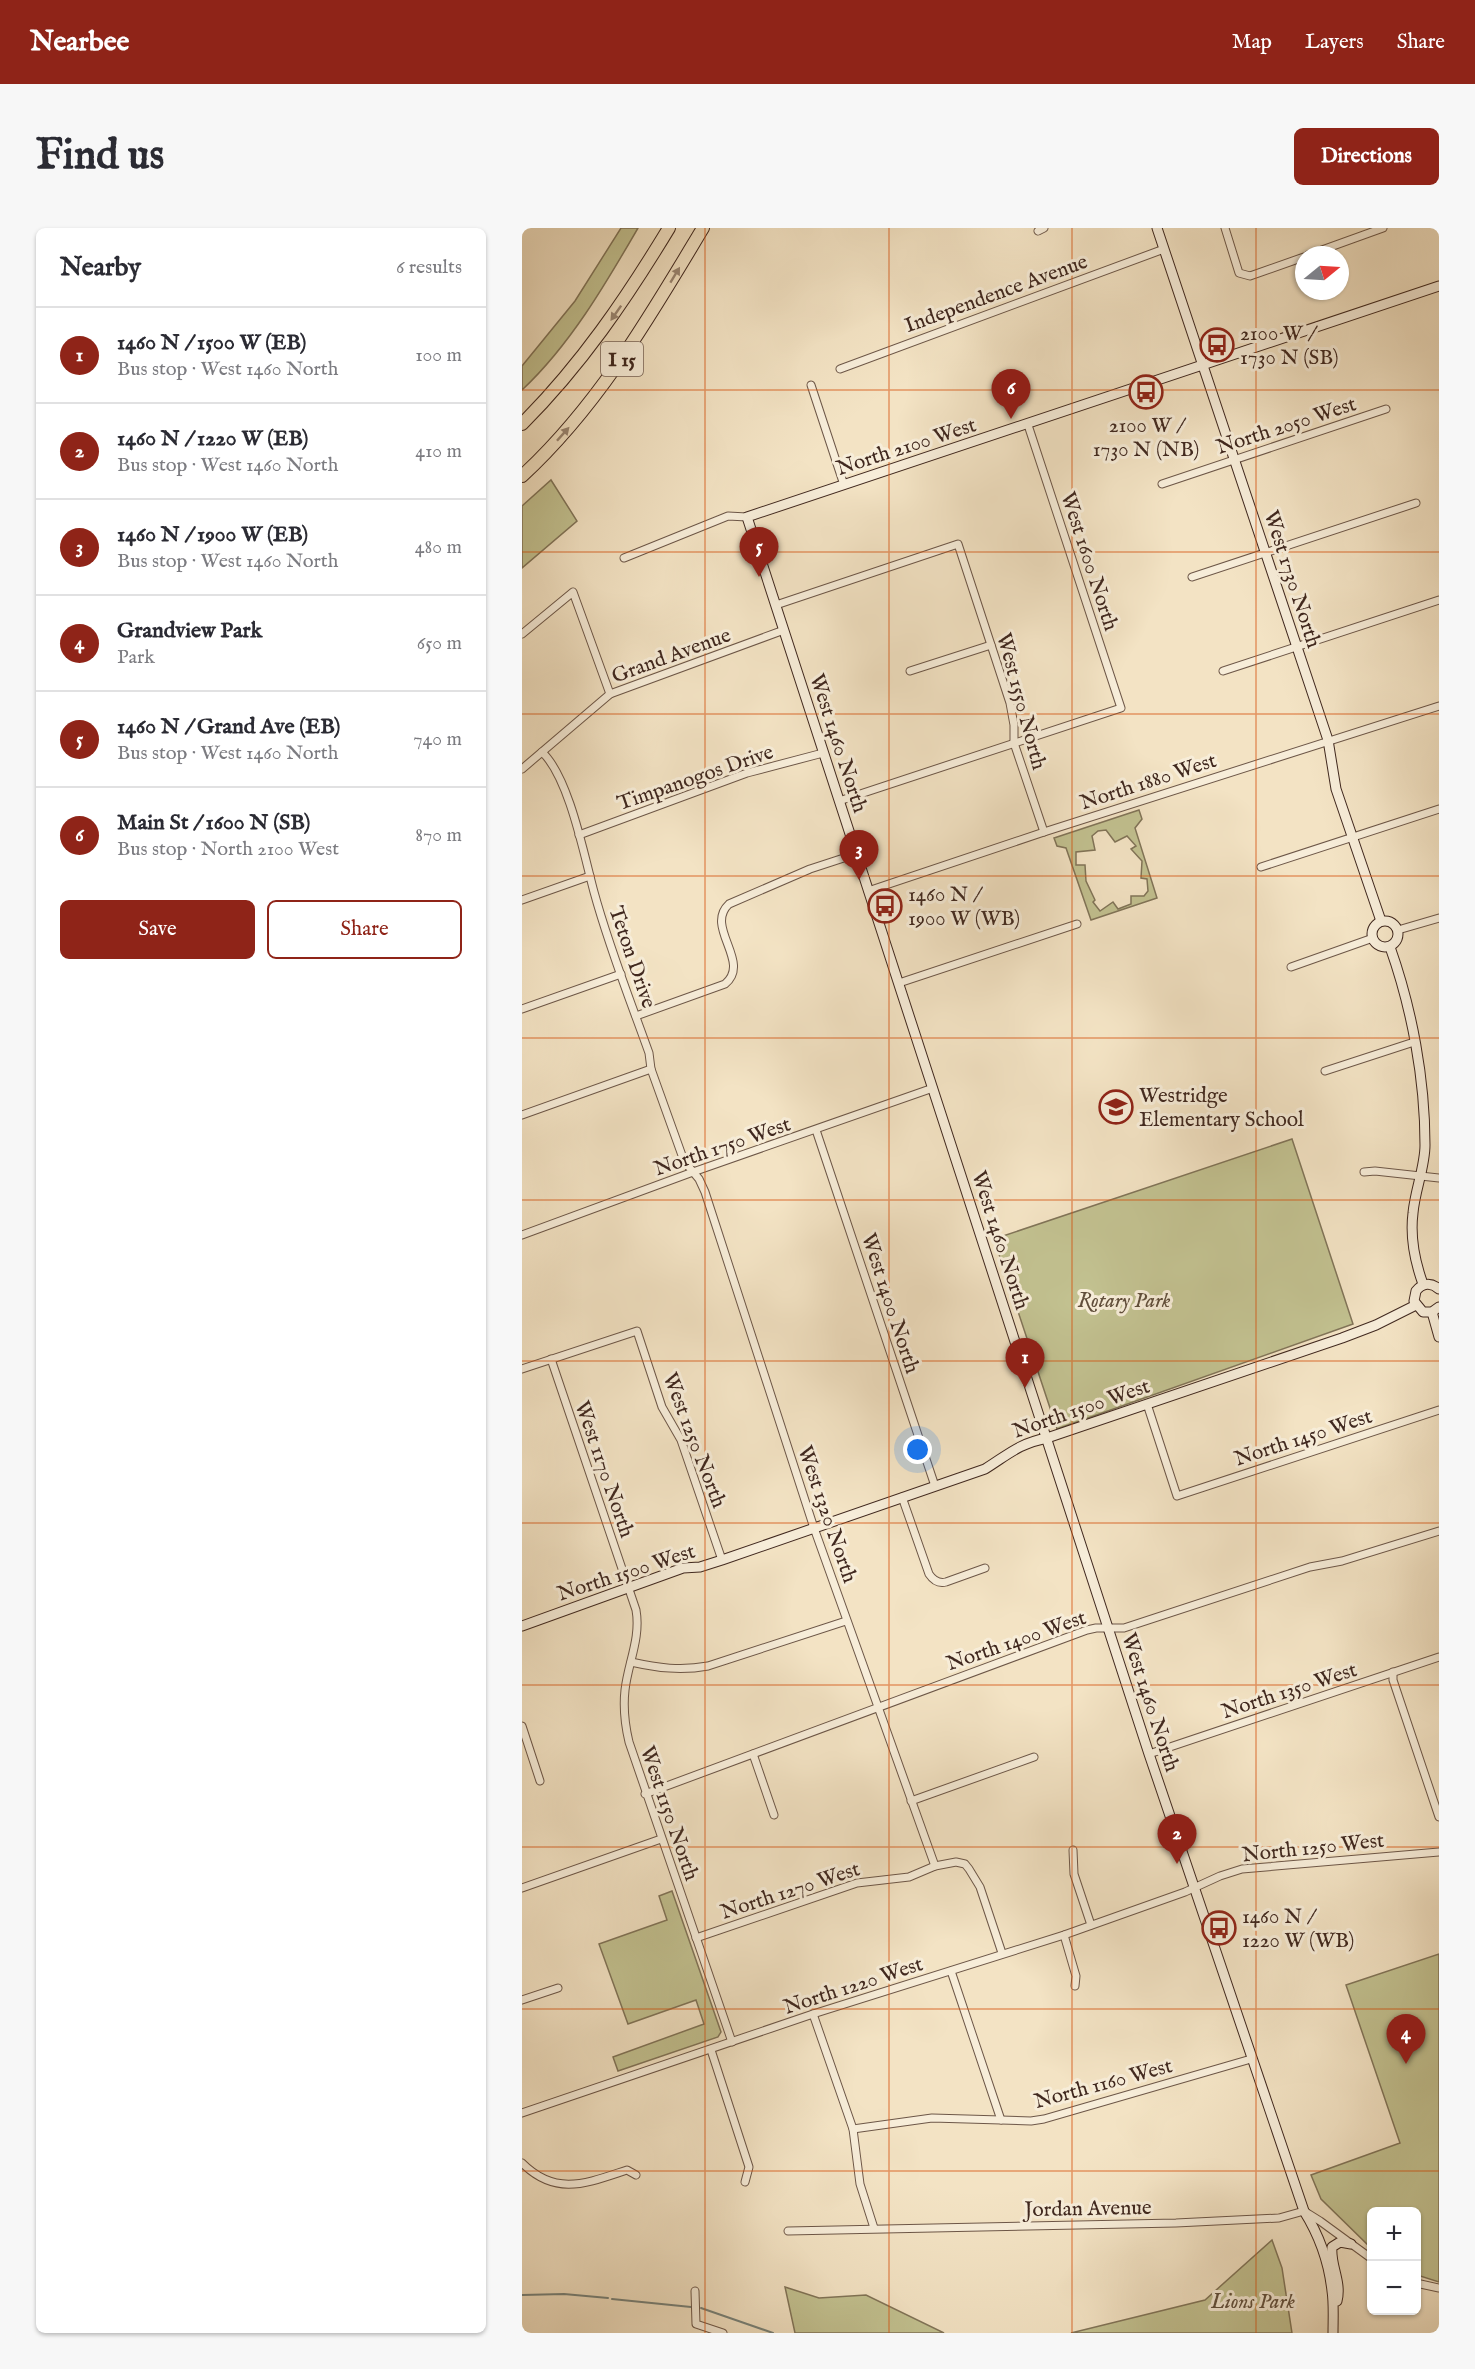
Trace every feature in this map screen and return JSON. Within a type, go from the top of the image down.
[{"type":"highway","name":"I 15","points":[[522,424],[565,378],[606,326],[638,280],[669,228]]},
{"type":"highway","name":"I 15","points":[[522,476],[565,432],[616,369],[703,228]]},
{"type":"street","name":"West 1730 North","points":[[1157,228],[1328,740],[1336,789],[1381,921]]},
{"type":"street","points":[[1226,228],[1239,273],[1250,276],[1295,260]]},
{"type":"street","points":[[1334,246],[1383,228]]},
{"type":"street","name":"Independence Avenue","points":[[840,369],[1164,249]]},
{"type":"street","name":"North 2100 West","points":[[624,558],[728,516],[747,517],[1439,286]]},
{"type":"street","points":[[811,385],[844,485]]},
{"type":"street","name":"North 2050 West","points":[[1162,484],[1386,409]]},
{"type":"street","name":"West 1600 North","points":[[1014,743],[1121,708],[1028,425]]},
{"type":"street","points":[[1192,577],[1416,503]]},
{"type":"street","name":"West 1460 North","points":[[747,517],[1193,1887],[1304,2211],[1316,2230],[1330,2274],[1333,2321]]},
{"type":"street","name":"West 1550 North","points":[[776,605],[958,544],[1010,703],[1014,743],[1044,832]]},
{"type":"street","points":[[522,634],[573,592],[610,694]]},
{"type":"street","points":[[1223,671],[1439,600]]},
{"type":"street","name":"Grand Avenue","points":[[522,769],[610,694],[784,630]]},
{"type":"street","points":[[910,671],[991,645]]},
{"type":"street","name":"North 1880 West","points":[[868,891],[1044,832],[1439,706]]},
{"type":"street","points":[[839,801],[1014,743]]},
{"type":"street","name":"Teton Drive","points":[[542,752],[552,761],[557,771],[621,974],[650,1053],[651,1069],[684,1161],[693,1172]]},
{"type":"street","name":"Timpanogos Drive","points":[[579,835],[747,773],[823,753]]},
{"type":"street","points":[[1261,867],[1439,809]]},
{"type":"street","points":[[636,1016],[725,984],[733,975],[734,966],[720,922],[722,912],[729,904],[810,869],[856,854]]},
{"type":"street","points":[[522,900],[590,876]]},
{"type":"street","points":[[1398,930],[1439,918]]},
{"type":"street","points":[[1381,921],[1392,922],[1398,930],[1398,940],[1390,947],[1379,946],[1372,938],[1374,928],[1381,921]]},
{"type":"street","points":[[899,983],[1077,924]]},
{"type":"street","points":[[1291,967],[1372,938]]},
{"type":"street","points":[[1390,947],[1422,1079],[1425,1148],[1412,1214],[1415,1260],[1423,1284]]},
{"type":"street","points":[[522,1009],[621,974]]},
{"type":"street","points":[[1325,1071],[1414,1042]]},
{"type":"street","points":[[522,1115],[651,1069]]},
{"type":"street","name":"North 1750 West","points":[[522,1235],[933,1088]]},
{"type":"street","name":"West 1400 North","points":[[816,1130],[935,1486]]},
{"type":"street","points":[[1364,1172],[1375,1171],[1439,1178]]},
{"type":"street","name":"West 1320 North","points":[[693,1172],[705,1192],[814,1528],[935,1866]]},
{"type":"street","points":[[1439,1289],[1433,1284],[1423,1284],[1414,1295],[1416,1305],[1423,1311],[1436,1309],[1439,1337]]},
{"type":"street","name":"North 1500 West","points":[[522,1626],[683,1568],[700,1567],[722,1560],[985,1469],[1016,1447],[1350,1335],[1416,1305]]},
{"type":"street","name":"West 1250 North","points":[[551,1359],[637,1331],[662,1407],[681,1440],[722,1560]]},
{"type":"street","points":[[522,1369],[551,1359]]},
{"type":"street","name":"West 1170 North","points":[[551,1359],[628,1589]]},
{"type":"street","name":"North 1450 West","points":[[1147,1404],[1177,1496],[1439,1410]]},
{"type":"street","points":[[902,1497],[929,1574],[935,1581],[946,1582],[986,1568]]},
{"type":"street","name":"North 1400 West","points":[[645,1794],[1087,1630],[1124,1628],[1310,1567],[1342,1561],[1439,1531]]},
{"type":"street","name":"West 1150 North","points":[[628,1589],[638,1622],[625,1688],[625,1719],[629,1742],[732,2042]]},
{"type":"street","points":[[631,1662],[677,1670],[708,1666],[846,1621]]},
{"type":"street","name":"North 1350 West","points":[[1149,1754],[1439,1657]]},
{"type":"street","points":[[1393,1672],[1393,1680],[1439,1817]]},
{"type":"street","points":[[522,1726],[540,1780]]},
{"type":"street","points":[[753,1754],[774,1815]]},
{"type":"street","points":[[912,1801],[1034,1757]]},
{"type":"street","points":[[522,1887],[661,1839]]},
{"type":"street","points":[[1073,1850],[1074,1874],[1091,1926]]},
{"type":"street","name":"North 1250 West","points":[[1193,1887],[1220,1875],[1242,1869],[1439,1852]]},
{"type":"street","name":"North 1270 West","points":[[696,1938],[857,1883],[909,1877],[935,1866],[956,1862],[965,1864],[980,1887],[1002,1953]]},
{"type":"street","name":"North 1220 West","points":[[522,2113],[813,2014],[1091,1926],[1193,1887]]},
{"type":"street","points":[[1064,1935],[1076,1976],[1076,1986]]},
{"type":"street","points":[[951,1971],[1001,2120]]},
{"type":"street","points":[[522,2000],[558,1988]]},
{"type":"street","points":[[813,2014],[853,2129],[860,2184],[874,2228]]},
{"type":"street","points":[[711,2050],[749,2168],[745,2182]]},
{"type":"street","name":"North 1160 West","points":[[853,2129],[932,2118],[1044,2119],[1251,2059]]},
{"type":"street","points":[[522,2163],[536,2175],[567,2185],[587,2183],[627,2170],[636,2175]]},
{"type":"street","points":[[1304,2211],[1367,2256]]},
{"type":"street","name":"Jordan Avenue","points":[[788,2231],[1176,2223],[1279,2218],[1304,2211]]},
{"type":"street","points":[[1334,2333],[1333,2321],[1339,2295],[1332,2247],[1340,2242],[1351,2244]]},
{"type":"street","points":[[1421,2284],[1439,2288]]},
{"type":"street","points":[[695,2291],[696,2324],[723,2333]]},
{"type":"green space","points":[[621,228],[638,228],[571,334],[556,354],[522,390],[522,366],[575,301]]},
{"type":"green space","points":[[551,480],[577,521],[522,568],[522,506]]},
{"type":"green space","points":[[1139,810],[1142,819],[1135,828],[1157,898],[1091,920],[1066,848],[1057,846],[1054,838]],"holes":[[[1106,830],[1115,842],[1127,836],[1136,846],[1131,849],[1142,861],[1141,878],[1147,879],[1148,891],[1144,896],[1131,896],[1131,904],[1118,909],[1113,902],[1100,911],[1093,902],[1095,900],[1086,881],[1085,865],[1076,865],[1076,852],[1095,850],[1092,836],[1098,831]]]},
{"type":"green space","name":"Rotary Park","points":[[1292,1139],[1353,1324],[1057,1429],[994,1239]]},
{"type":"green space","points":[[672,1891],[721,2032],[718,2037],[618,2071],[613,2057],[704,2024],[696,2000],[628,2024],[599,1944],[667,1920],[659,1896]]},
{"type":"green space","points":[[1439,1954],[1439,2282],[1421,2276],[1421,2207],[1367,2207],[1367,2244],[1321,2199],[1311,2175],[1400,2143],[1346,1985]]},
{"type":"green space","name":"Lions Park","points":[[1272,2240],[1282,2268],[1292,2333],[1071,2333],[1205,2300]]},
{"type":"green space","points":[[785,2287],[819,2298],[866,2295],[944,2333],[795,2333]]},
{"type":"waterway","points":[[522,2295],[564,2294],[608,2298]]},
{"type":"waterway","points":[[612,2299],[691,2307]]},
{"type":"waterway","points":[[701,2308],[773,2333]]},
{"type":"place","name":"2100 W / 1730 N (SB)","points":[[1217,345]]},
{"type":"place","name":"2100 W / 1730 N (NB)","points":[[1146,392]]},
{"type":"place","name":"Main St / 1600 N (SB)","points":[[1011,419]]},
{"type":"place","name":"1460 N / Grand Ave (EB)","points":[[759,577]]},
{"type":"place","name":"1460 N / 1900 W (EB)","points":[[859,880]]},
{"type":"place","name":"1460 N / 1900 W (WB)","points":[[885,906]]},
{"type":"place","name":"Westridge Elementary School","points":[[1116,1107]]},
{"type":"place","name":"1460 N / 1500 W (EB)","points":[[1025,1388]]},
{"type":"place","name":"1460 N / 1220 W (EB)","points":[[1177,1864]]},
{"type":"place","name":"1460 N / 1220 W (WB)","points":[[1219,1928]]},
{"type":"place","name":"Grandview Park","points":[[1406,2064]]}]
